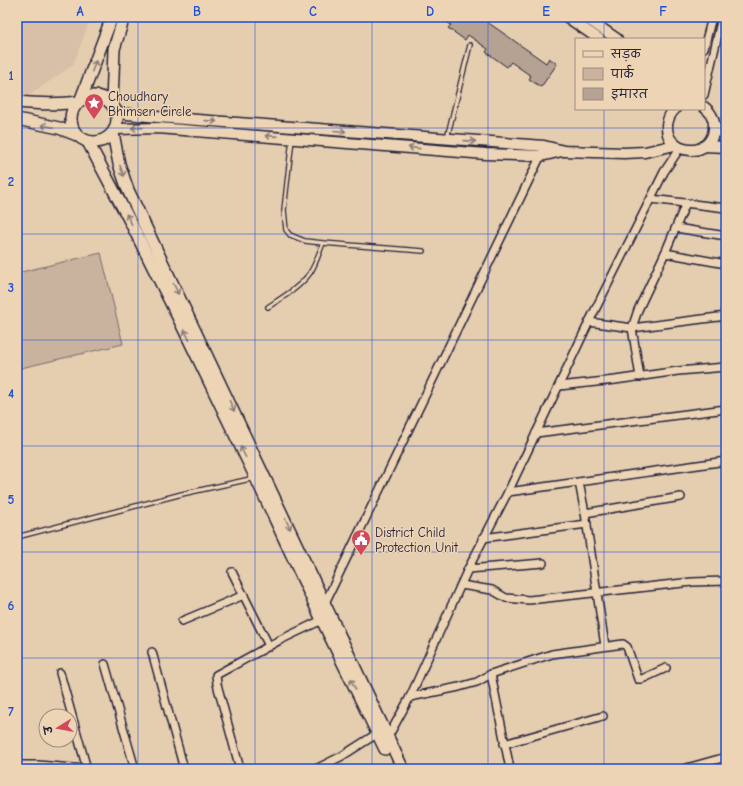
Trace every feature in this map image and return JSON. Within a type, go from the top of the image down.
[{"type":"main road","points":[[77,135],[72,127],[71,121],[73,108],[79,100],[112,17]]},
{"type":"main road","points":[[88,142],[99,142],[105,140],[114,131],[118,121],[114,108],[114,49],[124,17]]},
{"type":"main road","points":[[17,102],[42,105],[59,105],[79,100],[87,96],[99,96],[106,98],[114,108]]},
{"type":"main road","points":[[17,119],[58,128],[77,135],[88,142],[325,603],[383,735],[395,769]]},
{"type":"main road","points":[[114,131],[119,164],[128,190],[260,477],[322,620],[383,735],[403,769]]},
{"type":"street","points":[[567,17],[598,38]]},
{"type":"street","points":[[585,17],[616,38]]},
{"type":"street","points":[[705,44],[712,17]]},
{"type":"street","points":[[705,91],[722,17]]},
{"type":"street","points":[[114,108],[447,139],[544,146],[564,151],[624,153],[645,152],[677,146],[690,150],[704,146],[726,147]]},
{"type":"street","points":[[704,146],[711,138],[714,127],[711,115],[705,108]]},
{"type":"street","points":[[674,110],[669,117],[667,129],[669,135],[677,146]]},
{"type":"street","points":[[714,127],[726,135]]},
{"type":"street","points":[[114,131],[158,128],[451,151],[541,156],[564,151]]},
{"type":"street","points":[[325,603],[541,156],[544,146]]},
{"type":"street","points":[[316,769],[383,735],[410,697],[483,538],[508,492],[589,322],[677,146]]},
{"type":"street","points":[[651,199],[726,208]]},
{"type":"street","points":[[640,377],[632,328],[638,310],[665,253],[686,203]]},
{"type":"street","points":[[676,228],[726,236]]},
{"type":"street","points":[[665,253],[726,264]]},
{"type":"street","points":[[589,322],[632,328],[726,316]]},
{"type":"street","points":[[559,386],[640,377],[678,371],[726,367]]},
{"type":"street","points":[[536,433],[726,409]]},
{"type":"street","points":[[508,492],[726,461]]},
{"type":"street","points":[[579,482],[587,524],[605,646]]},
{"type":"street","points":[[585,513],[681,497]]},
{"type":"street","points":[[483,538],[587,524]]},
{"type":"street","points":[[468,569],[543,563]]},
{"type":"street","points":[[232,572],[269,646]]},
{"type":"street","points":[[461,585],[492,590],[506,598],[529,600],[692,582],[726,581]]},
{"type":"street","points":[[182,621],[244,595]]},
{"type":"street","points":[[240,769],[216,674],[322,620]]},
{"type":"street","points":[[410,697],[477,682],[491,674],[552,654],[605,646],[623,644],[627,647],[638,679],[642,679],[666,668]]},
{"type":"street","points":[[152,652],[184,769]]},
{"type":"street","points":[[105,664],[135,769]]},
{"type":"street","points":[[17,765],[86,769],[60,673]]},
{"type":"street","points":[[491,674],[510,769]]},
{"type":"street","points":[[504,744],[603,716]]},
{"type":"street","points":[[683,769],[726,757]]},
{"type":"lane","points":[[447,139],[470,44]]},
{"type":"lane","points":[[292,138],[284,210],[286,230],[290,235],[296,239],[323,243],[423,250]]},
{"type":"lane","points":[[268,307],[290,292],[311,272],[323,243]]},
{"type":"lane","points":[[17,537],[182,494],[260,477]]},
{"type":"shaded area","points":[[17,17],[91,17],[73,65],[27,97],[17,96]]},
{"type":"green space","points":[[101,253],[123,344],[17,369],[17,273]]},
{"type":"building","points":[[440,17],[480,17],[546,63],[549,58],[557,64],[541,87],[529,79],[531,76],[511,62],[507,67],[486,52],[488,49],[468,35],[465,40],[448,28],[451,25]]},
{"type":"place","name":"Choudhary Bhimsen Circle","points":[[94,120]]},
{"type":"place","name":"District Child Protection Unit","points":[[361,556]]}]
